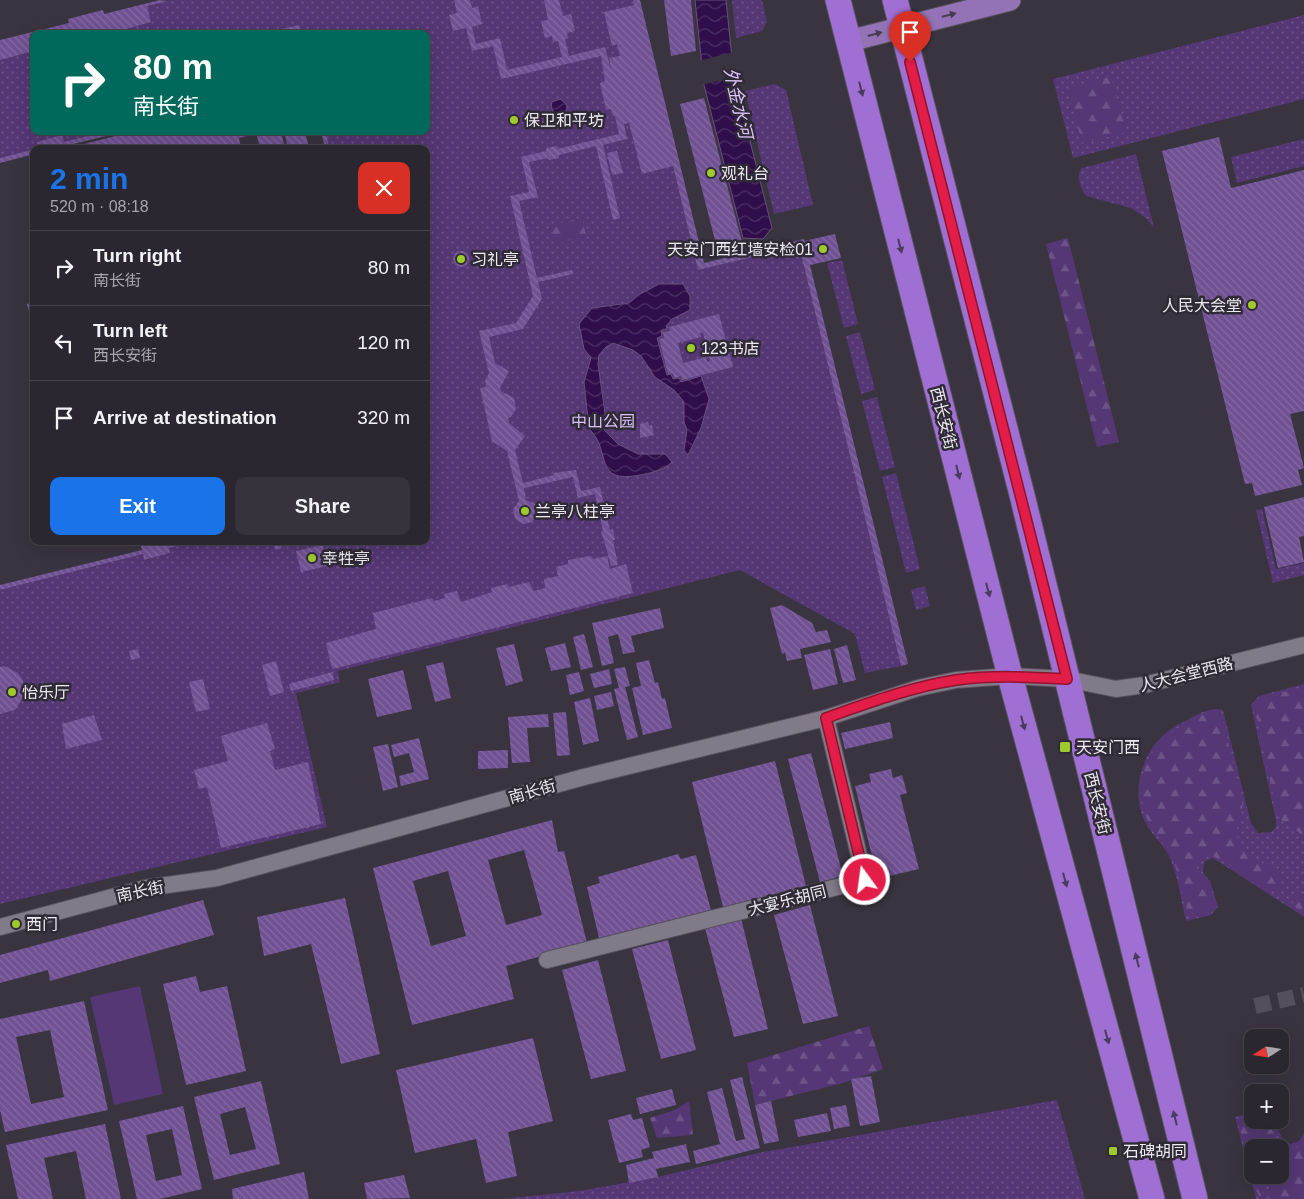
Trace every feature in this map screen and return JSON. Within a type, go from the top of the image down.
[{"type":"highway","name":"西长安街","points":[[838,0],[1010,676],[1152,1199]]},
{"type":"highway","name":"西长安街","points":[[895,0],[1067,679],[1195,1199]]},
{"type":"main road","points":[[849,42],[1010,0]]},
{"type":"street","name":"人大会堂西路","points":[[1067,679],[1116,689],[1144,685],[1304,644]]},
{"type":"street","name":"南长街","points":[[0,927],[146,888],[217,878],[584,776],[826,718],[918,688],[956,680],[1010,676],[1067,679]]},
{"type":"street","name":"大宴乐胡同","points":[[547,960],[865,880],[826,718]]},
{"type":"green space","name":"中山公园","points":[[170,0],[633,0],[698,270],[799,246],[901,666],[865,673],[855,634],[740,570],[338,671],[340,682],[296,693],[327,827],[0,904],[0,590],[143,554],[145,560],[170,553],[169,548],[180,545],[430,545],[430,145],[329,145],[326,135],[430,135],[430,30],[123,30],[151,22],[147,6]]},
{"type":"green space","points":[[732,0],[762,0],[767,22],[762,31],[736,38]]},
{"type":"green space","points":[[1304,15],[1304,99],[1073,158],[1053,79]]},
{"type":"green space","points":[[30,52],[30,135],[91,135],[64,142],[62,136],[37,142],[38,145],[30,145],[30,150],[0,158],[0,60]]},
{"type":"green space","points":[[1111,76],[1126,132],[1082,143],[1068,88]]},
{"type":"green space","points":[[775,84],[786,90],[813,205],[774,214],[745,91]]},
{"type":"green space","points":[[1304,139],[1304,166],[1237,183],[1231,157]]},
{"type":"green space","points":[[1136,154],[1154,228],[1147,219],[1131,208],[1086,196],[1080,182],[1079,175],[1082,168]]},
{"type":"green space","points":[[582,218],[586,236],[556,244],[552,225]]},
{"type":"green space","points":[[1068,238],[1119,442],[1097,447],[1046,244]]},
{"type":"green space","points":[[842,260],[858,324],[844,328],[827,263]]},
{"type":"green space","points":[[860,332],[875,390],[861,394],[846,336]]},
{"type":"green space","points":[[877,397],[895,467],[880,471],[862,401]]},
{"type":"green space","points":[[896,473],[920,569],[906,573],[882,477]]},
{"type":"green space","points":[[1262,509],[1276,569],[1304,563],[1304,575],[1273,583],[1256,510]]},
{"type":"green space","points":[[925,586],[930,606],[916,610],[911,590]]},
{"type":"green space","points":[[1304,684],[1304,917],[1213,858],[1204,862],[1203,873],[1210,881],[1218,907],[1211,915],[1186,921],[1177,878],[1168,854],[1146,825],[1140,807],[1138,793],[1143,766],[1156,743],[1177,725],[1212,709],[1223,710],[1251,823],[1258,833],[1271,832],[1276,827],[1276,821],[1251,705],[1259,696]]},
{"type":"green space","points":[[1304,687],[1304,839],[1298,831],[1283,821],[1277,814],[1255,709],[1257,701],[1264,697]]},
{"type":"green space","points":[[1213,710],[1221,713],[1243,805],[1236,833],[1248,854],[1276,872],[1281,882],[1281,888],[1277,891],[1258,886],[1222,860],[1205,857],[1197,865],[1197,868],[1209,884],[1215,902],[1207,913],[1196,915],[1191,912],[1185,901],[1173,861],[1146,817],[1142,797],[1142,781],[1152,753],[1161,742],[1185,723]]},
{"type":"green space","points":[[1304,893],[1304,915],[1292,904],[1295,898]]},
{"type":"green space","points":[[140,986],[163,1094],[114,1105],[90,997]]},
{"type":"green space","points":[[869,1026],[883,1069],[843,1083],[755,1105],[747,1063]]},
{"type":"green space","points":[[1057,1100],[1085,1199],[502,1199],[579,1191],[658,1177],[758,1153]]},
{"type":"green space","points":[[689,1101],[693,1135],[657,1138],[650,1118],[675,1110]]},
{"type":"green space","points":[[1244,1115],[1244,1129],[1278,1129],[1283,1139],[1244,1139],[1244,1152],[1235,1117]]},
{"type":"green space","points":[[1244,1119],[1244,1129],[1272,1129],[1274,1139],[1244,1139],[1244,1145],[1239,1126],[1240,1120]]},
{"type":"green space","points":[[1304,1133],[1304,1199],[1256,1199],[1252,1184],[1289,1184],[1289,1143],[1299,1141]]},
{"type":"green space","points":[[1304,1135],[1304,1199],[1270,1199],[1271,1184],[1289,1184],[1289,1152],[1299,1146]]},
{"type":"green space","points":[[1254,1184],[1267,1184],[1261,1196],[1259,1196]]},
{"type":"water","name":"外金水河","points":[[695,0],[726,0],[734,78],[772,228],[763,239],[743,238],[704,85]]},
{"type":"water","points":[[560,99],[566,104],[567,108],[564,115],[556,116],[551,107],[552,102]]},
{"type":"water","points":[[659,284],[683,284],[690,296],[690,310],[672,319],[666,326],[667,329],[661,331],[662,336],[657,338],[667,375],[671,374],[673,379],[679,378],[681,382],[701,376],[709,399],[701,428],[688,455],[684,450],[687,430],[684,422],[684,402],[674,390],[655,377],[641,356],[633,350],[613,343],[606,347],[599,355],[598,364],[605,413],[602,424],[604,430],[618,444],[638,454],[665,454],[672,462],[661,469],[649,473],[625,477],[615,475],[605,463],[596,437],[589,429],[584,382],[591,358],[584,349],[579,324],[592,308],[629,303],[640,294]]},
{"type":"pier","points":[[733,52],[737,77],[701,85],[699,61]]},
{"type":"building","points":[[160,0],[168,1],[147,6],[151,22],[123,30],[41,30],[69,23],[68,19],[103,10],[104,14]]},
{"type":"building","points":[[454,0],[470,0],[472,8],[478,6],[482,24],[472,27],[476,44],[500,38],[507,70],[562,57],[558,41],[553,42],[552,36],[545,38],[541,21],[548,20],[544,0],[559,0],[563,16],[571,14],[575,31],[567,33],[568,38],[565,39],[569,56],[605,47],[611,70],[609,58],[620,56],[617,44],[612,46],[604,12],[634,5],[633,0],[640,0],[704,263],[804,239],[804,241],[835,234],[841,258],[810,265],[908,664],[901,666],[799,246],[698,270],[673,166],[642,174],[629,123],[624,124],[627,139],[603,145],[620,218],[613,220],[596,146],[559,155],[559,158],[529,162],[538,197],[519,201],[537,278],[572,270],[573,274],[538,282],[542,299],[523,329],[489,337],[495,363],[509,371],[500,388],[502,394],[505,393],[514,398],[516,409],[511,417],[508,418],[509,423],[525,436],[515,450],[523,483],[554,475],[553,473],[576,470],[581,491],[600,487],[610,530],[613,529],[615,540],[613,540],[618,565],[611,566],[601,532],[603,531],[595,494],[578,498],[573,477],[524,488],[526,500],[535,504],[537,514],[532,522],[523,524],[515,519],[513,509],[519,501],[507,451],[492,441],[480,388],[486,387],[485,381],[489,373],[479,331],[516,323],[533,296],[510,196],[529,192],[521,157],[546,151],[546,149],[551,147],[557,146],[557,149],[619,134],[615,116],[613,116],[611,109],[606,110],[600,83],[605,81],[601,56],[501,79],[493,46],[472,51],[466,28],[453,31],[449,15],[457,13]]},
{"type":"building","points":[[664,0],[691,0],[696,51],[671,56]]},
{"type":"building","points":[[299,25],[301,30],[278,30]]},
{"type":"building","points":[[30,33],[30,52],[0,60],[0,40]]},
{"type":"building","name":"观礼台","points":[[704,98],[742,242],[717,248],[680,104]]},
{"type":"building","points":[[62,135],[64,142],[91,135],[111,135],[69,145],[37,145],[37,142]]},
{"type":"building","points":[[119,135],[251,135],[239,138],[240,145],[80,145]]},
{"type":"building","points":[[257,135],[282,135],[284,145],[259,145]]},
{"type":"building","points":[[285,135],[306,135],[308,145],[287,145]]},
{"type":"building","points":[[322,135],[326,135],[329,145],[324,145]]},
{"type":"building","name":"人民大会堂","points":[[1219,137],[1231,188],[1304,170],[1304,411],[1290,414],[1304,468],[1298,470],[1302,485],[1255,496],[1252,483],[1245,484],[1162,151]]},
{"type":"building","points":[[30,150],[30,155],[0,163],[0,158]]},
{"type":"building","points":[[617,151],[623,173],[612,175],[607,153]]},
{"type":"building","name":"习礼亭","points":[[458,251],[464,251],[469,256],[467,265],[458,267],[453,262],[453,256]]},
{"type":"building","points":[[30,303],[30,316],[27,304]]},
{"type":"building","points":[[719,314],[733,367],[682,380],[681,376],[674,378],[673,373],[668,374],[659,339],[664,338],[663,332],[670,331],[669,327]],"holes":[[[703,332],[710,361],[707,362],[706,357],[683,363],[678,343],[701,337],[700,333]]]},
{"type":"building","points":[[648,422],[649,426],[652,425],[654,435],[640,438],[640,424]]},
{"type":"building","points":[[1304,497],[1304,536],[1299,537],[1304,562],[1278,568],[1264,507]]},
{"type":"building","points":[[141,545],[180,545],[169,548],[170,553],[144,560],[143,554],[0,590],[0,585],[142,550]]},
{"type":"building","points":[[274,545],[281,545],[282,548],[275,550]]},
{"type":"building","name":"幸牲亭","points":[[323,545],[327,566],[301,572],[296,551]]},
{"type":"building","points":[[590,556],[594,559],[607,556],[610,569],[626,564],[633,593],[333,669],[331,665],[326,643],[376,629],[373,613],[432,598],[434,601],[445,598],[444,594],[457,591],[461,602],[492,592],[491,588],[507,584],[509,587],[529,582],[534,591],[545,588],[544,579],[558,576],[556,567],[568,564],[568,560]]},
{"type":"building","points":[[782,605],[812,623],[816,632],[827,630],[831,642],[800,649],[802,658],[787,661],[785,653],[782,654],[770,608]]},
{"type":"building","points":[[660,608],[664,628],[631,636],[635,652],[623,654],[618,634],[608,637],[614,663],[602,666],[592,623]]},
{"type":"building","points":[[584,634],[593,667],[581,670],[573,637]]},
{"type":"building","points":[[565,643],[571,667],[551,671],[545,648]]},
{"type":"building","points":[[514,644],[523,681],[506,686],[496,648]]},
{"type":"building","points":[[847,645],[856,680],[843,683],[834,649]]},
{"type":"building","points":[[138,649],[140,658],[131,660],[129,651]]},
{"type":"building","points":[[830,649],[838,684],[813,690],[804,655]]},
{"type":"building","points":[[649,660],[655,683],[658,682],[662,699],[665,698],[672,728],[643,735],[632,688],[641,686],[636,663]]},
{"type":"building","points":[[276,661],[284,692],[270,696],[262,665]]},
{"type":"building","points":[[443,662],[451,698],[435,702],[426,666]]},
{"type":"building","name":"怡乐厅","points":[[4,666],[18,673],[23,680],[24,696],[15,710],[0,714],[0,667]]},
{"type":"building","points":[[625,667],[630,686],[625,687],[638,737],[627,740],[614,689],[619,688],[614,669]]},
{"type":"building","points":[[609,669],[612,684],[594,688],[590,674]]},
{"type":"building","points":[[403,670],[412,709],[377,717],[368,679]]},
{"type":"building","points":[[332,672],[334,680],[291,691],[289,684]]},
{"type":"building","points":[[579,672],[584,691],[570,695],[566,675]]},
{"type":"building","points":[[203,679],[210,709],[196,712],[189,682]]},
{"type":"building","points":[[611,692],[614,706],[597,710],[594,696]]},
{"type":"building","points":[[590,698],[599,741],[583,745],[574,702]]},
{"type":"building","points":[[566,712],[570,755],[557,756],[553,713]]},
{"type":"building","points":[[548,714],[549,727],[527,728],[530,762],[512,763],[508,717]]},
{"type":"building","points":[[94,715],[102,740],[66,749],[62,724]]},
{"type":"building","points":[[890,722],[893,738],[845,749],[841,733]]},
{"type":"building","points":[[267,723],[275,749],[270,751],[275,770],[308,762],[321,824],[221,848],[207,787],[199,789],[194,770],[228,761],[221,736]]},
{"type":"building","points":[[419,738],[429,779],[401,786],[399,776],[414,772],[409,753],[394,757],[391,745]]},
{"type":"building","points":[[388,744],[398,787],[383,791],[373,747]]},
{"type":"building","points":[[508,750],[508,768],[478,769],[478,751]]},
{"type":"building","points":[[811,753],[843,876],[820,882],[788,759]]},
{"type":"building","points":[[775,761],[806,886],[723,907],[692,782]]},
{"type":"building","points":[[891,769],[893,778],[902,775],[907,793],[900,795],[919,869],[889,876],[886,866],[875,869],[855,786],[871,782],[869,774]]},
{"type":"building","points":[[552,820],[558,852],[564,851],[587,943],[506,966],[514,999],[412,1025],[373,868]],"holes":[[[524,850],[542,915],[506,925],[488,860]],[[448,871],[466,936],[431,946],[413,881]]]},
{"type":"building","points":[[678,854],[681,859],[696,855],[711,910],[599,938],[587,887],[600,883],[598,877]]},
{"type":"building","points":[[345,898],[380,1054],[341,1064],[311,944],[264,956],[257,917]]},
{"type":"building","points":[[203,900],[214,935],[50,981],[48,970],[0,983],[0,955]]},
{"type":"building","points":[[810,905],[838,1016],[803,1024],[774,915]]},
{"type":"building","points":[[741,918],[768,1029],[734,1037],[705,928]]},
{"type":"building","points":[[668,940],[696,1050],[661,1059],[632,949]]},
{"type":"building","points":[[598,960],[626,1071],[591,1079],[562,970]]},
{"type":"building","points":[[196,976],[200,992],[227,986],[246,1071],[186,1085],[163,984]]},
{"type":"building","points":[[84,1001],[108,1110],[5,1132],[0,1110],[0,1019]],"holes":[[[50,1030],[64,1097],[31,1104],[16,1037]]]},
{"type":"building","points":[[533,1038],[553,1121],[508,1132],[517,1176],[486,1183],[476,1139],[415,1153],[396,1070]]},
{"type":"building","points":[[871,1076],[880,1122],[860,1126],[851,1079]]},
{"type":"building","points":[[742,1077],[760,1148],[696,1164],[693,1151],[720,1144],[707,1092],[722,1088],[736,1141],[745,1139],[730,1080]]},
{"type":"building","points":[[261,1081],[280,1164],[214,1180],[194,1097]],"holes":[[[245,1107],[256,1149],[230,1155],[220,1114]]]},
{"type":"building","points":[[672,1089],[676,1105],[640,1114],[636,1098]]},
{"type":"building","points":[[771,1101],[779,1141],[764,1144],[755,1105]]},
{"type":"building","points":[[846,1105],[850,1126],[834,1129],[830,1108]]},
{"type":"building","points":[[183,1106],[202,1189],[160,1199],[137,1199],[119,1121]],"holes":[[[172,1129],[182,1175],[156,1181],[146,1135]]]},
{"type":"building","points":[[827,1113],[831,1131],[798,1137],[794,1120]]},
{"type":"building","points":[[631,1114],[633,1120],[642,1118],[650,1147],[641,1150],[643,1157],[619,1163],[608,1120]]},
{"type":"building","points":[[105,1124],[121,1199],[86,1199],[76,1151],[44,1158],[53,1199],[18,1199],[6,1145]]},
{"type":"building","points":[[686,1144],[690,1162],[656,1169],[658,1177],[629,1183],[626,1165],[654,1158],[652,1152]]},
{"type":"building","points":[[304,1172],[309,1199],[233,1199],[232,1189]]},
{"type":"building","points":[[404,1175],[410,1198],[367,1199],[364,1183]]},
{"type":"tunnel","points":[[1255,1006],[1304,995]]},
{"type":"place","name":"保卫和平坊","points":[[514,120]]},
{"type":"place","name":"观礼台","points":[[711,173]]},
{"type":"place","name":"天安门西红墙安检01","points":[[823,249]]},
{"type":"place","name":"习礼亭","points":[[461,259]]},
{"type":"place","name":"人民大会堂","points":[[1252,305]]},
{"type":"place","name":"123书店","points":[[691,348]]},
{"type":"place","name":"兰亭八柱亭","points":[[525,511]]},
{"type":"place","name":"幸牲亭","points":[[312,558]]},
{"type":"place","name":"怡乐厅","points":[[12,692]]},
{"type":"place","name":"天安门西","points":[[1065,747]]},
{"type":"place","name":"西门","points":[[16,924]]},
{"type":"place","name":"石碑胡同","points":[[1113,1151]]},
{"type":"route","points":[[865,880],[826,718],[918,688],[956,680],[1010,676],[1067,679],[1022,496],[910,62]]}]
